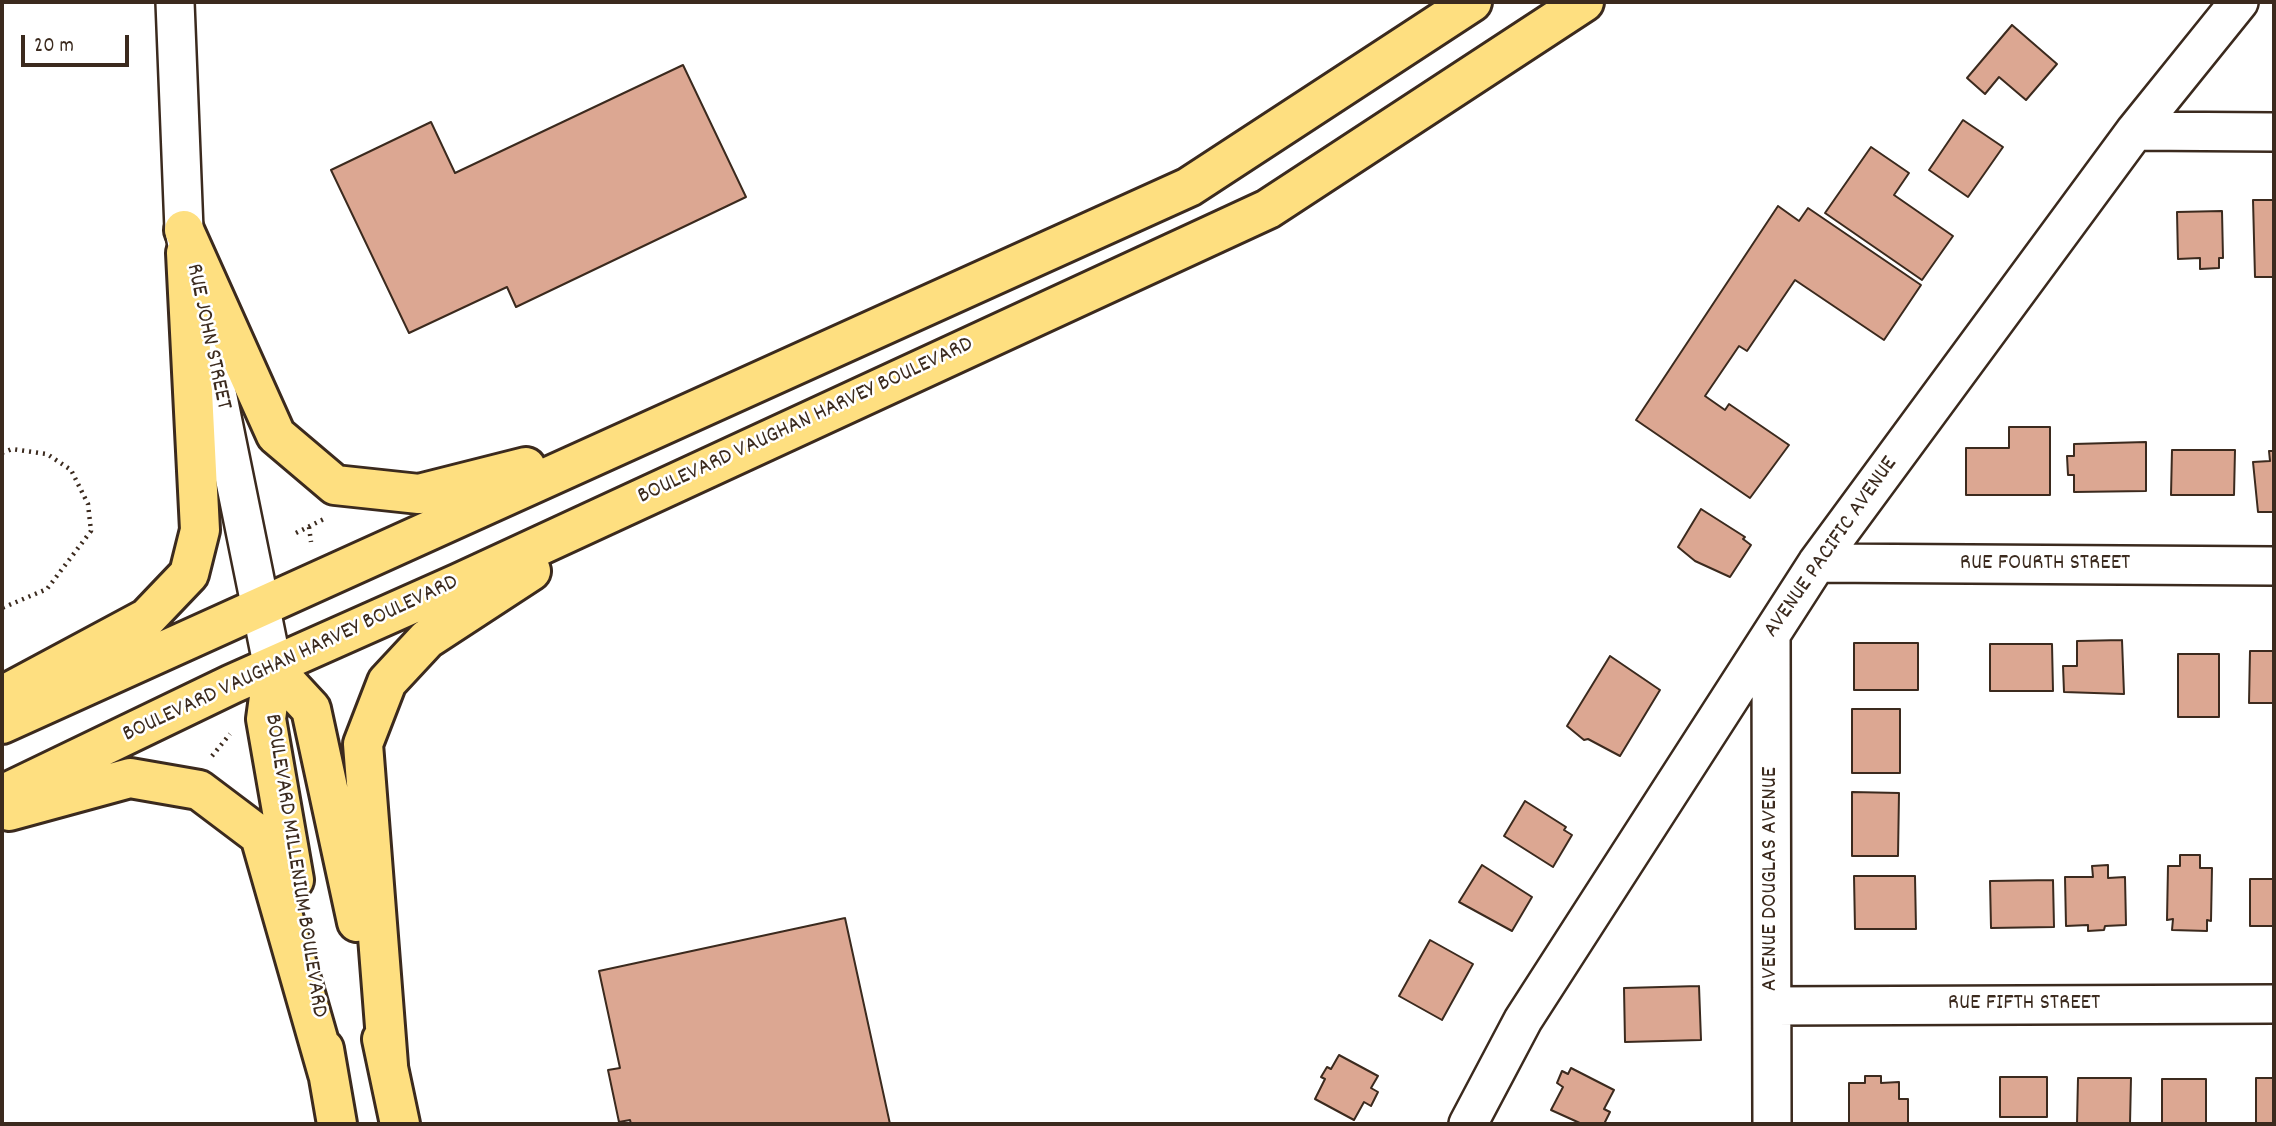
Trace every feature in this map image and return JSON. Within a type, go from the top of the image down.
[{"type":"main road","points":[[2,724],[1189,187],[1472,2]]},
{"type":"main road","name":"BOULEVARD VAUGHAN HARVEY BOULEVARD","points":[[2,795],[232,684],[1268,209],[1584,2]]},
{"type":"main road","points":[[184,230],[276,435],[335,485],[419,494],[626,441]]},
{"type":"main road","points":[[2,696],[147,618],[189,574],[200,530],[184,230]]},
{"type":"main road","points":[[388,1065],[363,744],[387,682],[427,639],[646,496]]},
{"type":"main road","name":"BOULEVARD MILLENIUM BOULEVARD","points":[[273,667],[311,709],[400,1124]]},
{"type":"main road","name":"BOULEVARD MILLENIUM BOULEVARD","points":[[273,667],[266,719],[337,1124]]},
{"type":"main road","points":[[2,813],[130,778],[199,790],[260,836],[328,1074]]},
{"type":"street","name":"RUE JOHN STREET","points":[[175,2],[184,230],[273,667]]},
{"type":"street","name":"AVENUE PACIFIC AVENUE","points":[[1468,1124],[1522,1020],[1816,563],[2136,131],[2239,2]]},
{"type":"street","points":[[2136,131],[2274,132]]},
{"type":"street","name":"RUE FOURTH STREET","points":[[1816,563],[2274,566]]},
{"type":"street","name":"AVENUE DOUGLAS AVENUE","points":[[1771,635],[1772,1124]]},
{"type":"street","name":"RUE FIFTH STREET","points":[[1773,1006],[2274,1004]]},
{"type":"path","points":[[2,453],[12,449],[47,454],[71,470],[88,504],[91,531],[47,589],[2,608]]},
{"type":"path","points":[[309,527],[311,542]]},
{"type":"path","points":[[211,757],[238,725]]},
{"type":"building","points":[[2012,25],[2057,64],[2026,100],[1999,77],[1985,94],[1967,78]]},
{"type":"building","points":[[683,65],[746,197],[516,307],[507,287],[409,333],[331,170],[431,122],[455,173]]},
{"type":"building","points":[[1963,120],[2003,147],[1968,197],[1929,170]]},
{"type":"building","points":[[1871,147],[1909,173],[1894,195],[1953,236],[1922,280],[1825,213]]},
{"type":"building","points":[[2253,200],[2274,200],[2274,277],[2255,277]]},
{"type":"building","points":[[1778,206],[1799,221],[1808,208],[1921,285],[1884,340],[1795,280],[1747,351],[1739,346],[1705,396],[1725,410],[1729,404],[1789,445],[1750,498],[1636,420]]},
{"type":"building","points":[[2222,211],[2223,258],[2219,258],[2219,268],[2200,269],[2200,258],[2178,259],[2177,212]]},
{"type":"building","points":[[2009,427],[2050,427],[2050,495],[1966,495],[1966,448],[2009,448]]},
{"type":"building","points":[[2146,442],[2146,491],[2074,492],[2074,475],[2068,475],[2067,456],[2074,456],[2074,444]]},
{"type":"building","points":[[2172,450],[2235,450],[2234,495],[2171,495]]},
{"type":"building","points":[[2269,451],[2274,451],[2274,512],[2258,512],[2253,462],[2270,461]]},
{"type":"building","points":[[1701,509],[1745,537],[1743,539],[1751,545],[1730,577],[1695,561],[1678,547]]},
{"type":"building","points":[[2122,640],[2124,694],[2064,692],[2063,666],[2077,666],[2077,641]]},
{"type":"building","points":[[1854,643],[1918,643],[1918,690],[1854,690]]},
{"type":"building","points":[[1990,644],[2052,644],[2053,691],[1990,691]]},
{"type":"building","points":[[2250,651],[2274,651],[2274,703],[2249,703]]},
{"type":"building","points":[[2178,654],[2219,654],[2219,717],[2178,717]]},
{"type":"building","points":[[1610,656],[1660,690],[1620,756],[1588,739],[1584,740],[1567,726]]},
{"type":"building","points":[[1852,709],[1900,709],[1900,773],[1852,773]]},
{"type":"building","points":[[1852,792],[1899,793],[1898,856],[1852,856]]},
{"type":"building","points":[[1525,801],[1566,827],[1564,830],[1572,835],[1553,867],[1504,836]]},
{"type":"building","points":[[2180,855],[2200,855],[2200,868],[2212,868],[2211,921],[2207,920],[2207,931],[2172,930],[2173,919],[2167,920],[2168,866],[2180,866]]},
{"type":"building","points":[[1482,865],[1532,897],[1512,931],[1459,902]]},
{"type":"building","points":[[2108,865],[2108,878],[2125,877],[2126,925],[2105,926],[2104,930],[2088,931],[2088,925],[2066,926],[2065,877],[2093,877],[2092,866]]},
{"type":"building","points":[[1854,876],[1915,876],[1916,929],[1855,929]]},
{"type":"building","points":[[2250,879],[2274,879],[2274,926],[2250,926]]},
{"type":"building","points":[[2053,880],[2054,927],[1991,928],[1990,881]]},
{"type":"building","points":[[845,918],[890,1124],[619,1122],[608,1070],[620,1068],[599,971]]},
{"type":"building","points":[[1430,940],[1473,964],[1442,1020],[1399,996]]},
{"type":"building","points":[[1699,986],[1701,1040],[1625,1042],[1624,988]]},
{"type":"building","points":[[1339,1055],[1378,1076],[1371,1088],[1378,1092],[1371,1106],[1364,1102],[1354,1120],[1315,1099],[1325,1079],[1321,1077],[1327,1067],[1331,1069]]},
{"type":"building","points":[[1571,1068],[1614,1090],[1604,1109],[1610,1112],[1604,1124],[1582,1124],[1551,1110],[1563,1087],[1557,1083],[1562,1071],[1568,1074]]},
{"type":"building","points":[[1865,1076],[1881,1076],[1881,1083],[1899,1082],[1899,1099],[1908,1099],[1908,1124],[1849,1124],[1849,1083],[1865,1083]]},
{"type":"building","points":[[2000,1077],[2047,1077],[2047,1117],[2000,1117]]},
{"type":"building","points":[[2078,1078],[2131,1078],[2130,1124],[2077,1124]]},
{"type":"building","points":[[2256,1078],[2274,1078],[2274,1123],[2256,1123]]},
{"type":"building","points":[[2162,1079],[2206,1079],[2206,1124],[2162,1124]]}]
